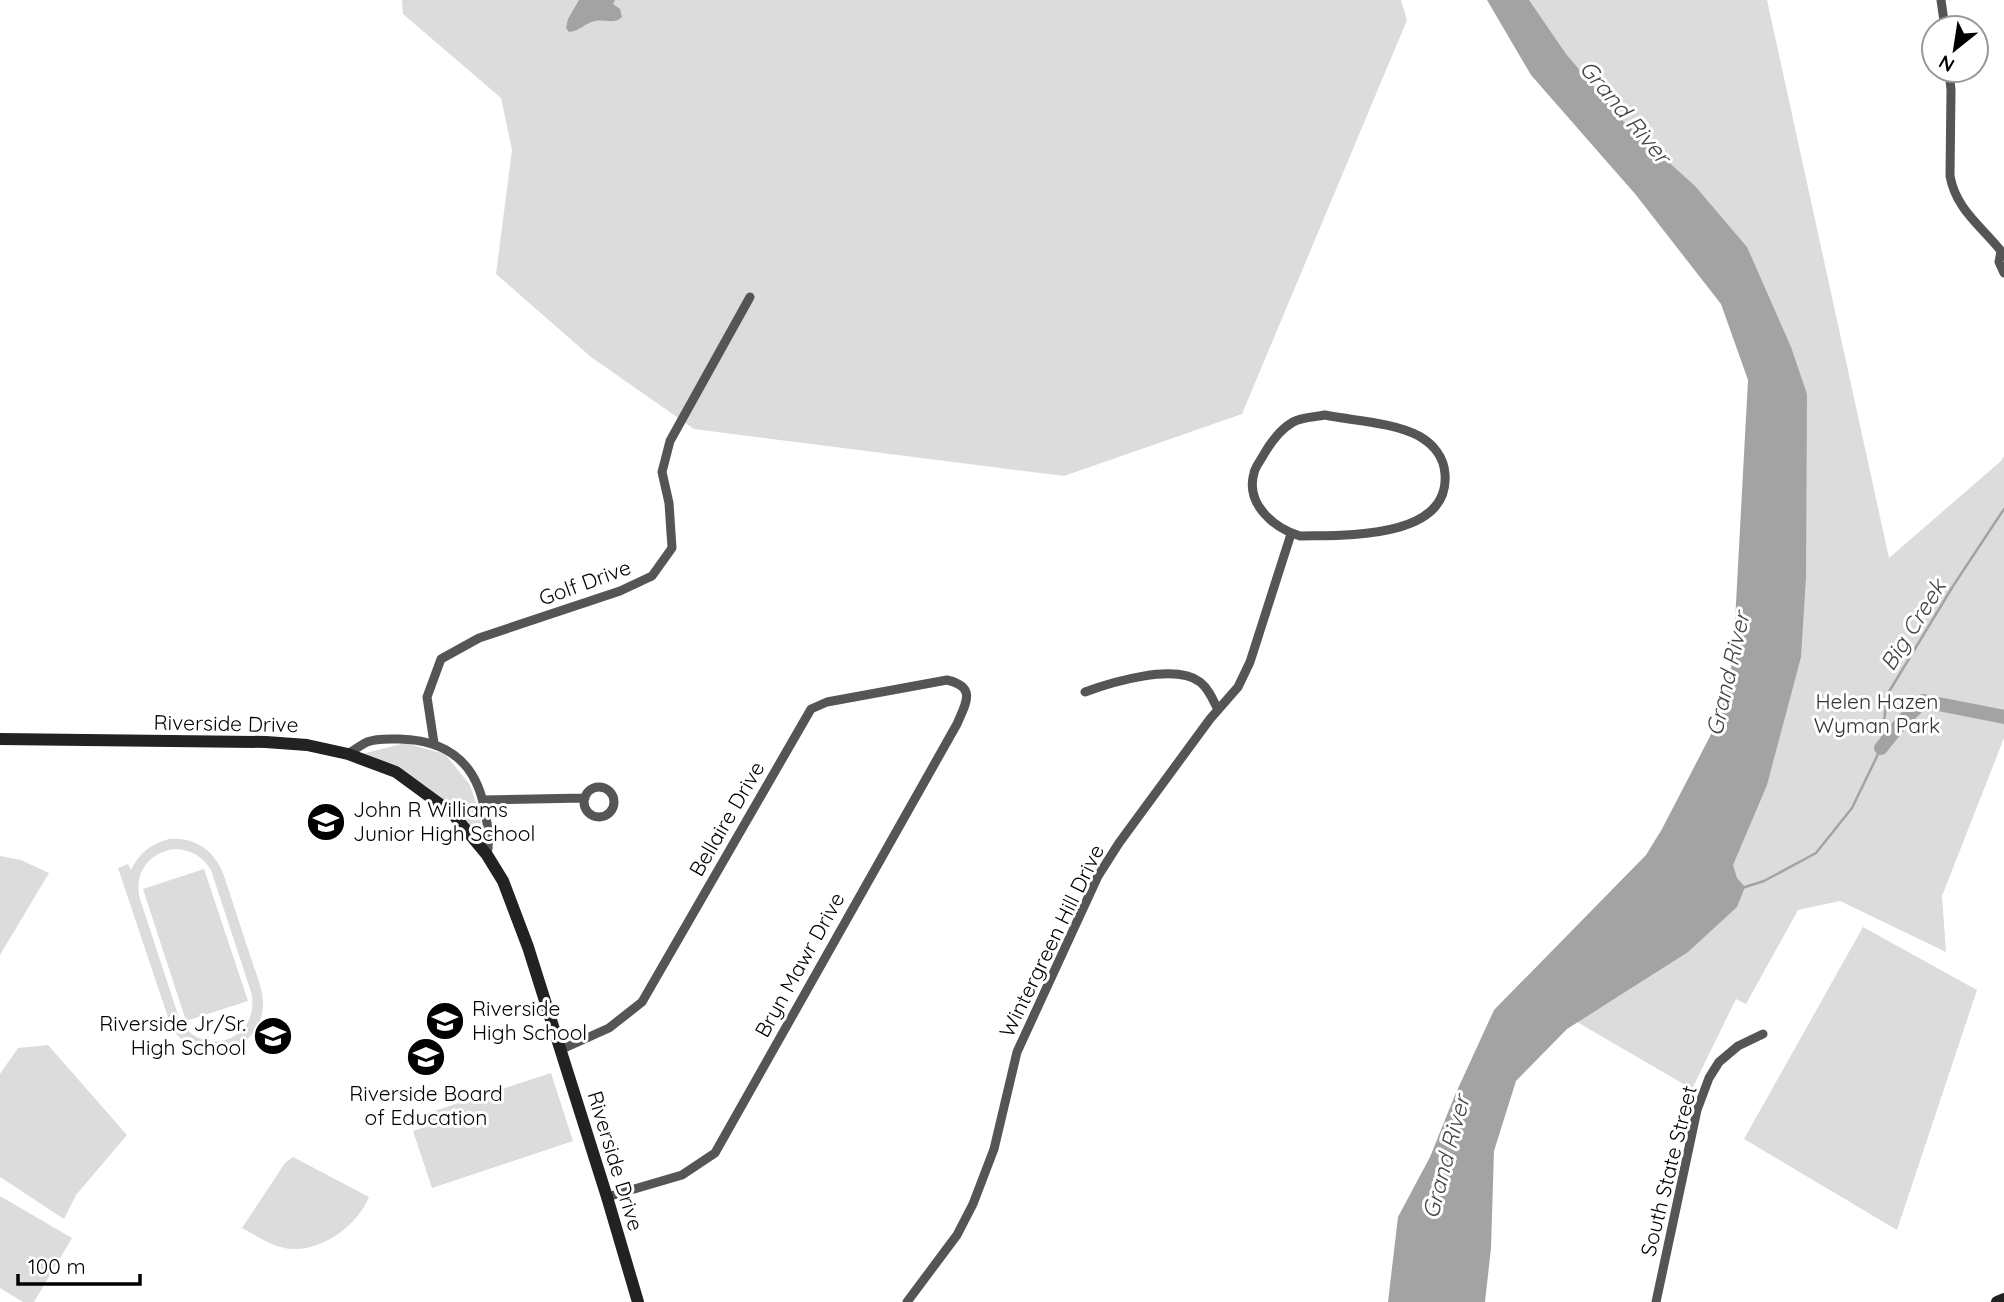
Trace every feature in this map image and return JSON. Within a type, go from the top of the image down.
[{"type":"main road","name":"Riverside Drive","points":[[0,739],[266,742],[307,745],[348,754],[396,772],[452,813],[487,855],[503,881],[528,947],[638,1302]]},
{"type":"main road","points":[[1997,1302],[2004,1299]]},
{"type":"street","points":[[1951,84],[1950,176],[1953,189],[1957,201],[2002,250],[1998,262],[2004,273]]},
{"type":"street","name":"Golf Drive","points":[[434,743],[427,698],[441,659],[479,638],[620,591],[652,576],[673,548],[669,503],[662,472],[670,441],[750,296]]},
{"type":"street","points":[[1325,415],[1404,430],[1429,442],[1440,454],[1446,471],[1445,488],[1440,502],[1409,524],[1380,533],[1300,536],[1291,534],[1269,520],[1261,511],[1254,496],[1253,474],[1274,440],[1296,420],[1325,415]]},
{"type":"street","name":"Wintergreen Hill Drive","points":[[907,1302],[957,1235],[973,1204],[994,1149],[1017,1052],[1098,876],[1218,710],[1238,687],[1250,662],[1291,534]]},
{"type":"street","points":[[1085,692],[1110,683],[1152,676],[1181,675],[1198,680],[1207,689],[1218,710]]},
{"type":"street","name":"Bellaire Drive","points":[[560,1050],[609,1028],[642,1002],[811,709],[827,702],[947,680],[956,682],[965,689]]},
{"type":"street","name":"Bryn Mawr Drive","points":[[607,1197],[682,1175],[715,1153],[957,724],[966,703],[965,689]]},
{"type":"street","points":[[348,754],[367,742],[385,739],[434,743],[462,760],[483,800],[490,839],[487,855]]},
{"type":"street","points":[[483,800],[585,798]]},
{"type":"street","name":"South State Street","points":[[1656,1302],[1697,1110],[1709,1078],[1719,1062],[1738,1046],[1763,1034]]},
{"type":"green space","points":[[402,0],[1401,0],[1407,20],[1242,414],[1064,476],[694,429],[591,357],[496,274],[512,150],[501,98],[403,14]]},
{"type":"green space","name":"Helen Hazen Wyman Park","points":[[1517,0],[1767,0],[1889,558],[2004,456],[2004,738],[1942,896],[1946,952],[1840,901],[1798,910],[1746,1004],[1736,999],[1692,1089],[1553,1008],[1746,733],[1768,350]]},
{"type":"green space","points":[[405,743],[445,754],[470,785],[481,818],[480,837],[426,786],[362,754]]},
{"type":"green space","points":[[187,840],[202,846],[214,857],[223,873],[262,992],[262,1013],[255,1030],[242,1043],[225,1051],[208,1052],[195,1048],[184,1041],[171,1026],[118,868],[128,864],[131,870],[142,854],[163,841]],"holes":[[[176,849],[196,855],[211,870],[251,992],[252,1008],[248,1022],[240,1032],[229,1039],[216,1042],[203,1040],[191,1033],[180,1021],[140,899],[139,880],[146,865],[158,854]]]},
{"type":"green space","points":[[0,856],[21,860],[49,873],[0,955]]},
{"type":"green space","points":[[204,869],[248,1001],[186,1021],[143,889]]},
{"type":"green space","points":[[1863,927],[1977,990],[1897,1230],[1744,1139]]},
{"type":"green space","points":[[48,1045],[127,1135],[76,1195],[64,1219],[0,1177],[0,1074],[18,1048]]},
{"type":"green space","points":[[551,1073],[573,1141],[432,1188],[413,1131],[428,1126],[425,1114]]},
{"type":"green space","points":[[293,1157],[369,1197],[357,1217],[338,1234],[315,1246],[292,1249],[266,1241],[242,1228],[285,1163]]},
{"type":"green space","points":[[0,1196],[72,1238],[34,1302],[23,1302],[0,1288]]},
{"type":"water","points":[[579,0],[615,0],[613,4],[620,9],[622,17],[612,21],[595,21],[569,32],[566,28],[568,19]]},
{"type":"water","name":"Grand River","points":[[1487,0],[1529,0],[1566,54],[1622,120],[1695,186],[1747,247],[1791,347],[1807,394],[1806,577],[1801,657],[1767,785],[1733,865],[1737,878],[1745,887],[1737,907],[1688,952],[1567,1029],[1516,1081],[1494,1151],[1491,1248],[1485,1302],[1388,1302],[1398,1217],[1430,1157],[1494,1010],[1646,855],[1720,717],[1733,659],[1748,380],[1721,304],[1636,195],[1531,75]]},
{"type":"waterway","name":"Big Creek","points":[[1742,888],[1764,881],[1816,853],[1852,808],[1881,748],[1887,695],[1953,586],[2004,509]]},
{"type":"waterway","points":[[1881,748],[1923,701],[2004,717]]},
{"type":"place","name":"John R Williams Junior High School","points":[[326,822]]},
{"type":"place","name":"Riverside High School","points":[[445,1021]]},
{"type":"place","name":"Riverside Jr/Sr. High School","points":[[273,1036]]},
{"type":"place","name":"Riverside Board of Education","points":[[426,1057]]}]
